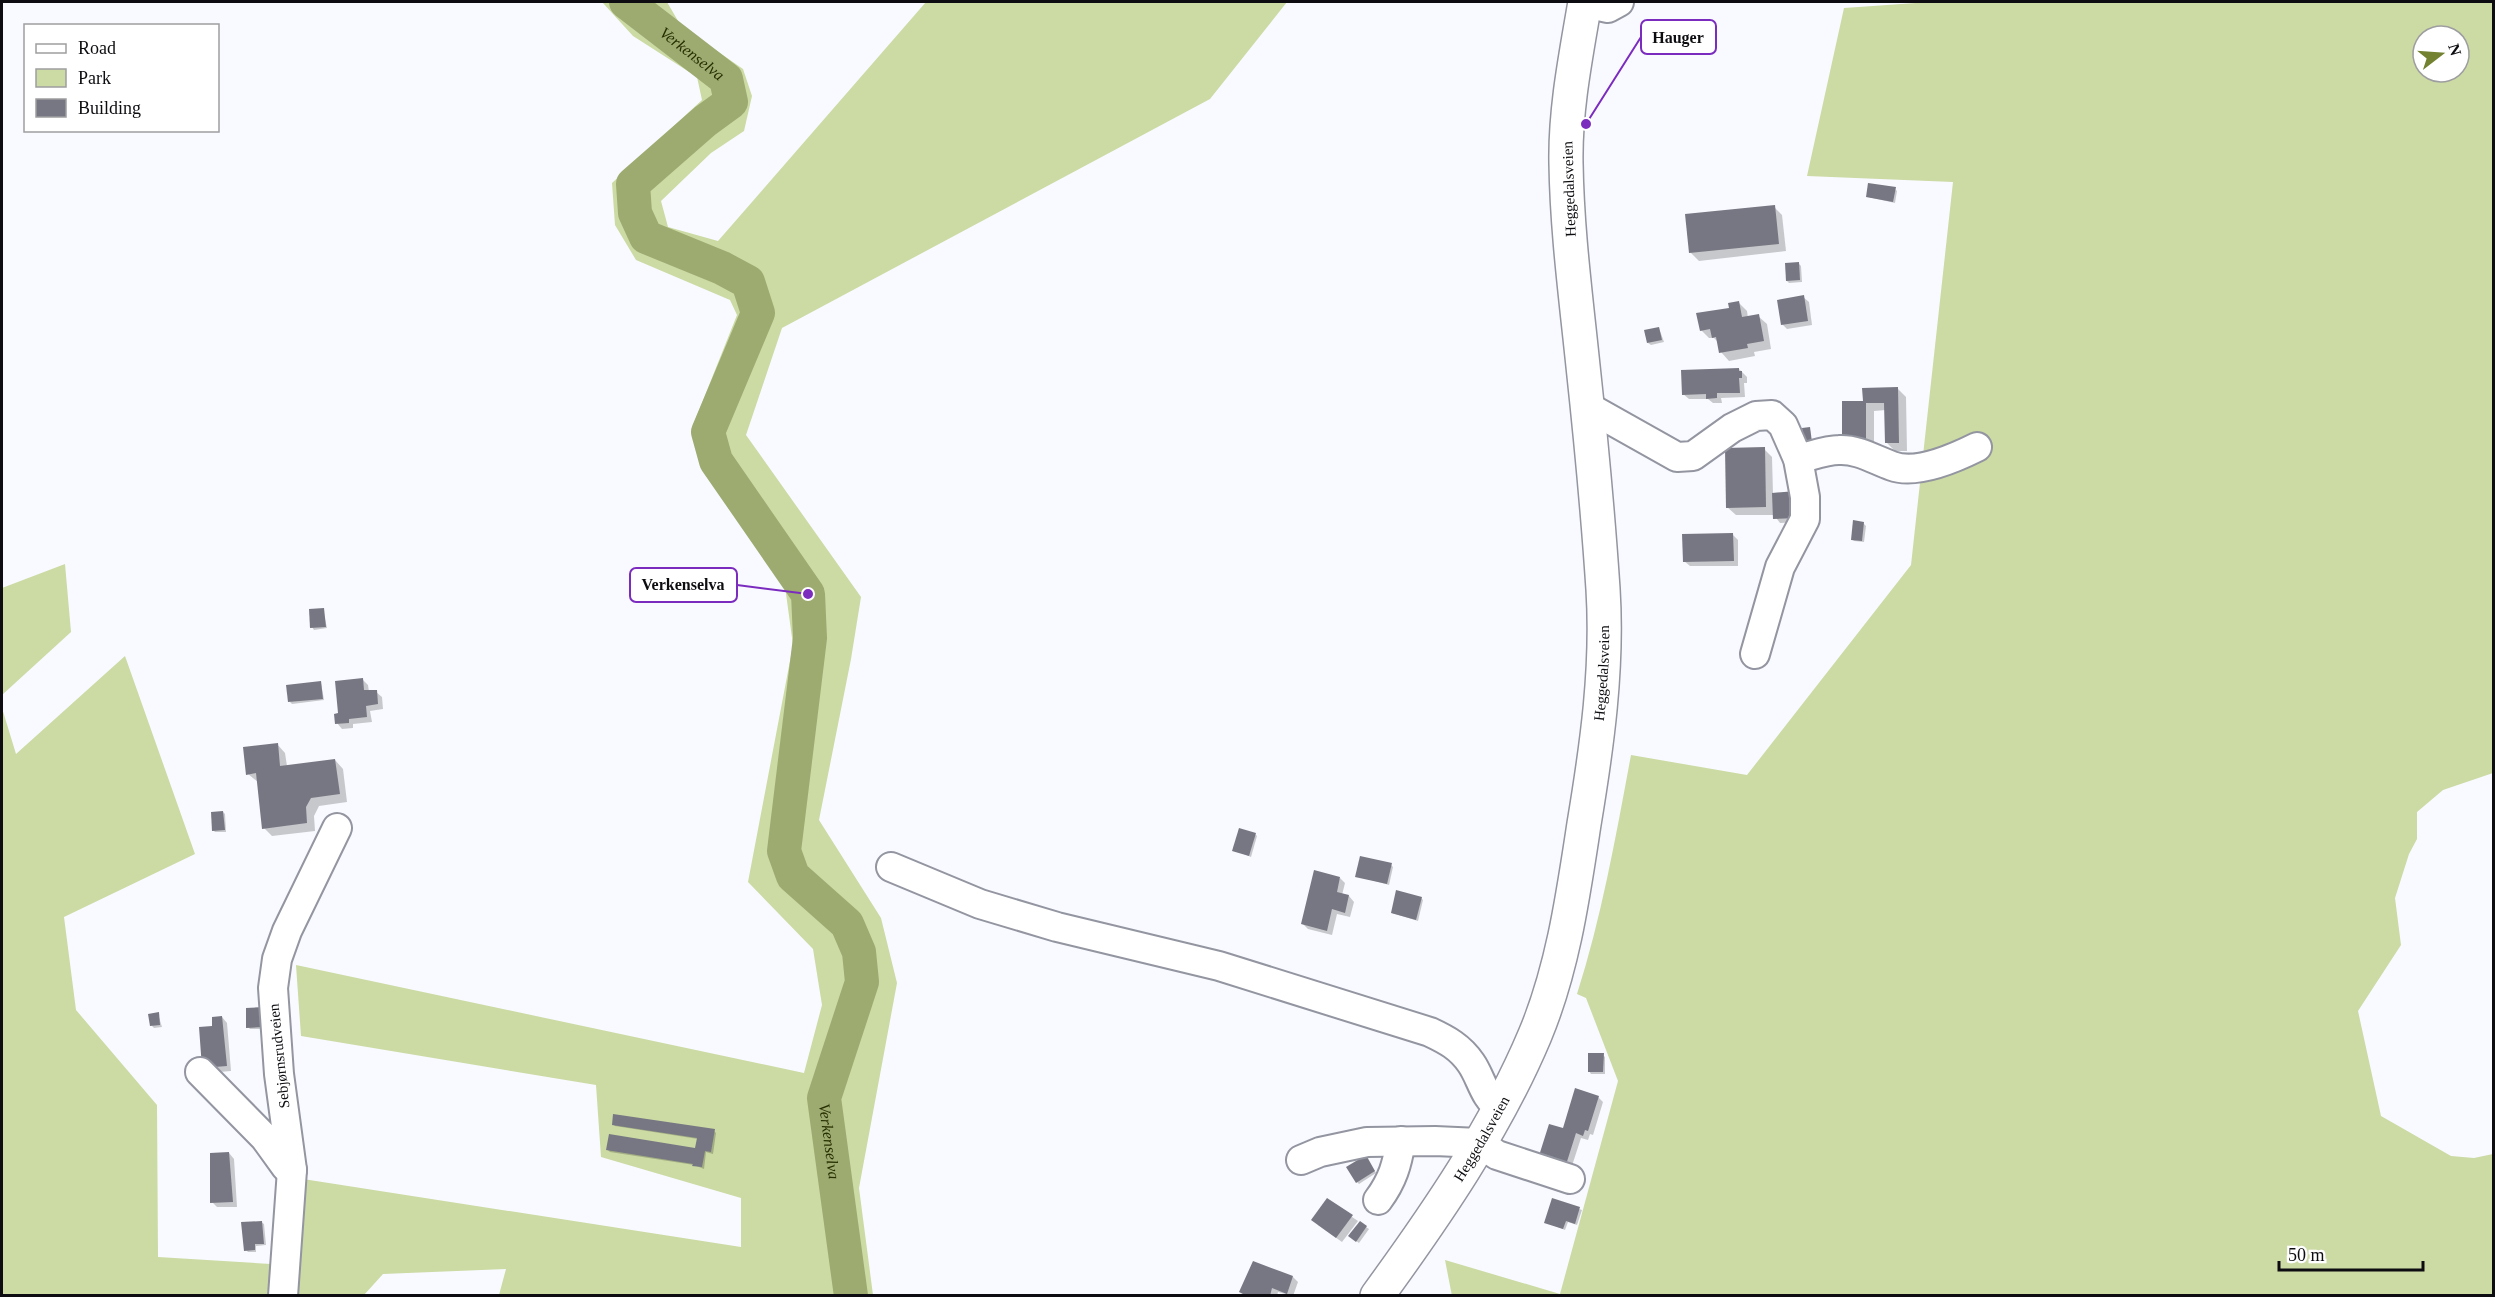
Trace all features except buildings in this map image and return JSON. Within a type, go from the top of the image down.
[{"type":"main road","name":"Heggedalsveien","points":[[1377,1296],[1428,1223],[1499,1107],[1534,1036],[1564,943],[1604,683],[1605,634],[1588,407],[1571,247],[1566,161],[1568,114],[1585,2]]},
{"type":"lane","points":[[1585,2],[1608,8],[1619,2]]},
{"type":"lane","points":[[1588,407],[1677,457],[1693,456],[1732,428],[1756,416],[1772,415],[1783,425],[1798,459],[1805,497],[1805,519],[1780,567],[1755,654]]},
{"type":"lane","points":[[1798,459],[1838,450],[1858,452],[1895,467],[1926,466],[1958,457],[1977,447]]},
{"type":"lane","name":"Sebjørnsrudveien","points":[[283,1296],[292,1170],[279,1074],[273,988],[277,959],[287,931],[337,828]]},
{"type":"lane","points":[[891,867],[980,904],[1057,927],[1219,966],[1430,1032],[1454,1044],[1463,1053],[1472,1064],[1491,1102],[1499,1107]]},
{"type":"lane","points":[[200,1072],[265,1138],[286,1167],[292,1170]]},
{"type":"lane","points":[[1378,1200],[1391,1183],[1397,1167],[1401,1141]]},
{"type":"lane","points":[[1301,1160],[1341,1147],[1367,1142],[1479,1143],[1497,1155],[1570,1179]]},
{"type":"green space","points":[[602,2],[667,2],[681,26],[743,69],[752,96],[744,131],[711,153],[661,201],[668,227],[718,241],[926,2],[1287,2],[1210,99],[782,328],[746,435],[861,597],[819,820],[881,918],[897,983],[859,1188],[873,1295],[499,1295],[506,1269],[383,1274],[364,1295],[297,1295],[303,1179],[741,1247],[741,1198],[601,1157],[596,1085],[301,1036],[296,965],[804,1073],[822,1005],[813,949],[748,882],[793,645],[784,579],[702,462],[692,428],[737,315],[730,300],[636,260],[615,225],[612,183],[702,100],[697,77],[633,36]]},
{"type":"green space","points":[[1930,2],[2493,2],[2493,773],[2443,790],[2417,812],[2417,839],[2409,854],[2395,898],[2401,945],[2358,1011],[2381,1116],[2451,1156],[2474,1158],[2493,1154],[2493,1295],[1452,1296],[1445,1260],[1560,1294],[1618,1081],[1586,998],[1577,994],[1601,905],[1631,755],[1747,775],[1911,565],[1953,182],[1807,176],[1844,8]]},
{"type":"green space","points":[[65,564],[71,632],[2,695],[2,588]]},
{"type":"green space","points":[[125,656],[195,854],[64,917],[76,1010],[157,1105],[158,1257],[271,1264],[269,1295],[2,1295],[2,708],[16,754]]},
{"type":"waterway","name":"Verkenselva","points":[[626,2],[726,79],[731,102],[705,121],[633,184],[635,213],[646,237],[722,268],[748,282],[758,313],[708,432],[716,461],[808,594],[810,638],[784,851],[793,876],[847,924],[859,952],[862,982],[824,1098],[851,1296]]},
{"type":"place","name":"Hauger","points":[[1586,124]]},
{"type":"place","name":"Verkenselva","points":[[808,594]]}]
